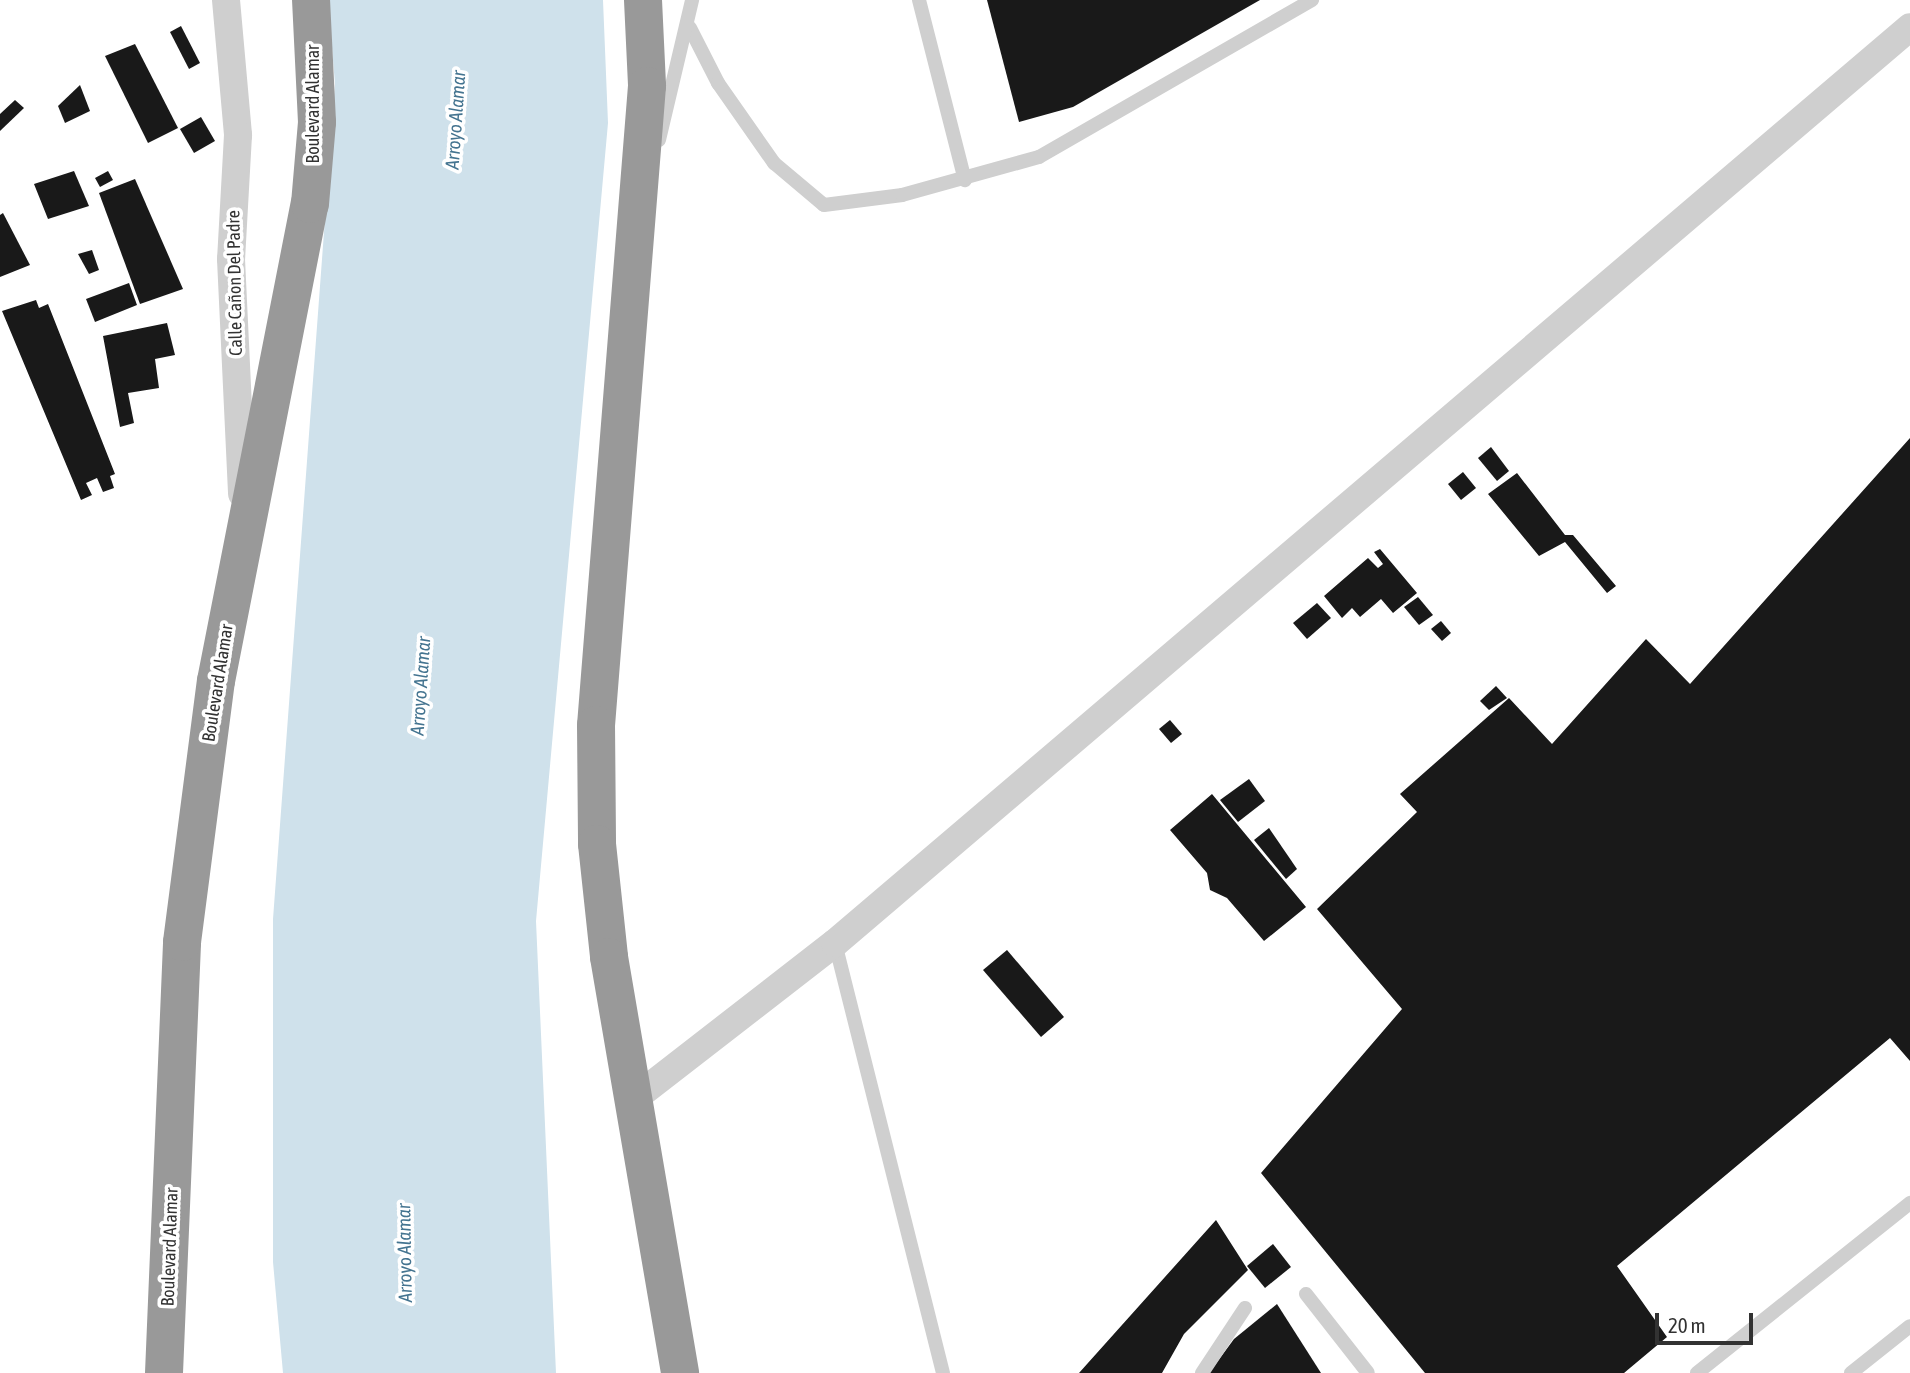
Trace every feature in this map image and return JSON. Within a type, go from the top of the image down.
[{"type":"highway","name":"Boulevard Alamar","points":[[164,1373],[182,942],[244,525],[310,204],[317,122],[311,0]]},
{"type":"highway","points":[[643,0],[647,86],[596,725],[597,844],[607,944],[680,1373]]},
{"type":"street","name":"Calle Cañon Del Padre","points":[[226,0],[238,135],[231,259],[244,525]]},
{"type":"street","points":[[635,1098],[835,943],[1910,27]]},
{"type":"lane","points":[[637,215],[690,28],[692,0]]},
{"type":"lane","points":[[919,0],[965,180]]},
{"type":"lane","points":[[690,28],[718,83],[774,163],[824,205],[965,180],[1039,157],[1312,0]]},
{"type":"lane","points":[[835,943],[943,1373]]},
{"type":"lane","points":[[1697,1373],[1910,1203]]},
{"type":"lane","points":[[1306,1294],[1368,1373]]},
{"type":"lane","points":[[1202,1373],[1245,1308]]},
{"type":"lane","points":[[1850,1373],[1910,1326]]},
{"type":"water","name":"Arroyo Alamar","points":[[328,0],[603,0],[608,123],[536,921],[556,1373],[283,1373],[273,1262],[273,919],[335,84]]},
{"type":"building","points":[[987,0],[1260,0],[1073,107],[1019,122]]},
{"type":"building","points":[[181,26],[200,63],[189,69],[170,32]]},
{"type":"building","points":[[135,44],[178,128],[148,143],[105,56]]},
{"type":"building","points":[[80,85],[90,111],[65,123],[58,106]]},
{"type":"building","points":[[15,100],[24,108],[0,131],[0,114]]},
{"type":"building","points":[[201,117],[215,141],[194,153],[180,129]]},
{"type":"building","points":[[74,171],[89,206],[48,219],[34,184]]},
{"type":"building","points":[[108,171],[113,180],[100,187],[95,178]]},
{"type":"building","points":[[135,179],[183,289],[140,304],[99,193]]},
{"type":"building","points":[[3,213],[30,265],[0,277],[0,215]]},
{"type":"building","points":[[92,250],[99,270],[89,274],[78,254]]},
{"type":"building","points":[[129,283],[137,305],[95,322],[86,299]]},
{"type":"building","points":[[36,300],[39,308],[48,304],[115,474],[110,476],[114,488],[103,492],[97,478],[86,483],[92,495],[81,500],[2,311]]},
{"type":"building","points":[[167,323],[175,355],[155,359],[159,388],[128,393],[134,423],[120,427],[103,336]]},
{"type":"building","points":[[1910,438],[1910,1061],[1890,1038],[1617,1266],[1667,1337],[1624,1373],[1425,1373],[1261,1173],[1402,1009],[1317,909],[1417,812],[1400,794],[1509,698],[1552,744],[1646,639],[1690,684]]},
{"type":"building","points":[[1491,447],[1509,471],[1497,481],[1478,458]]},
{"type":"building","points":[[1463,472],[1476,488],[1461,500],[1448,484]]},
{"type":"building","points":[[1517,473],[1565,535],[1573,535],[1616,586],[1607,593],[1565,542],[1539,556],[1488,494]]},
{"type":"building","points":[[1380,549],[1417,593],[1393,613],[1381,599],[1360,617],[1352,608],[1342,618],[1324,596],[1368,558],[1378,568],[1383,564],[1374,552]]},
{"type":"building","points":[[1418,597],[1433,615],[1419,625],[1404,607]]},
{"type":"building","points":[[1317,603],[1331,618],[1307,639],[1293,623]]},
{"type":"building","points":[[1441,621],[1451,633],[1442,641],[1431,629]]},
{"type":"building","points":[[1496,686],[1507,698],[1489,710],[1480,701]]},
{"type":"building","points":[[1170,720],[1182,734],[1171,743],[1159,729]]},
{"type":"building","points":[[1249,779],[1265,801],[1238,822],[1220,800]]},
{"type":"building","points":[[1212,794],[1306,907],[1264,941],[1227,898],[1210,890],[1207,873],[1170,830]]},
{"type":"building","points":[[1269,828],[1297,869],[1286,879],[1254,840]]},
{"type":"building","points":[[1007,950],[1064,1017],[1041,1037],[983,970]]},
{"type":"building","points":[[1216,1220],[1248,1270],[1184,1334],[1162,1373],[1079,1373]]},
{"type":"building","points":[[1273,1244],[1291,1267],[1265,1288],[1247,1266]]},
{"type":"building","points":[[1277,1304],[1321,1373],[1209,1373],[1234,1339]]}]
